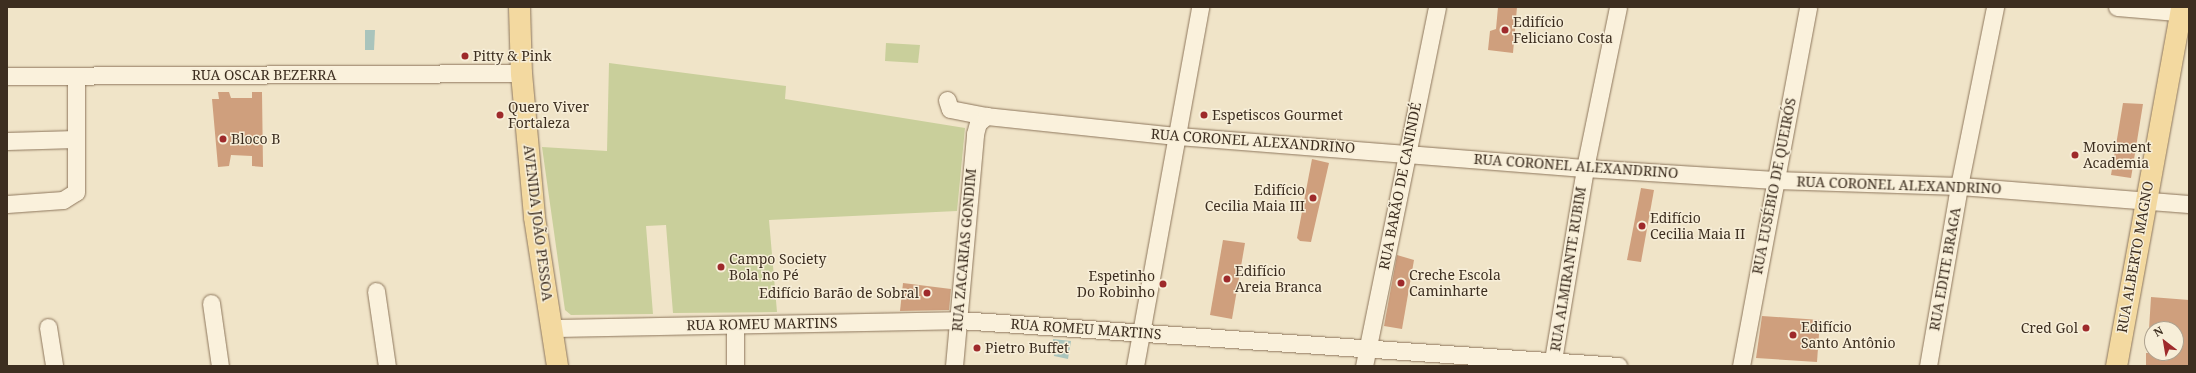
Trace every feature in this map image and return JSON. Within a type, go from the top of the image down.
[{"type":"main road","name":"AVENIDA JOÃO PESSOA","points":[[520,7],[521,73],[534,217],[557,366]]},
{"type":"main road","name":"RUA ALBERTO MAGNO","points":[[2116,366],[2145,198],[2184,11]]},
{"type":"street","points":[[1135,366],[1200,7]]},
{"type":"street","name":"RUA BARÃO DE CANINDÉ","points":[[1364,366],[1406,153],[1437,7]]},
{"type":"street","name":"RUA ALMIRANTE RUBIM","points":[[1552,364],[1585,168],[1618,7]]},
{"type":"street","name":"RUA EUSÉBIO DE QUEIRÓS","points":[[1741,366],[1808,7]]},
{"type":"street","name":"RUA EDITE BRAGA","points":[[1928,366],[1959,186],[1995,7]]},
{"type":"street","points":[[2117,7],[2184,11]]},
{"type":"street","name":"RUA OSCAR BEZERRA","points":[[17,73],[76,76],[521,73]]},
{"type":"street","points":[[7,204],[71,197],[78,185],[76,76]]},
{"type":"street","name":"RUA CORONEL ALEXANDRINO","points":[[947,100],[950,109],[986,116],[1177,136],[1585,168],[1775,180],[1959,186],[2145,198],[2189,204]]},
{"type":"street","name":"RUA ZACARIAS GONDIM","points":[[954,366],[975,134],[978,124],[986,116]]},
{"type":"street","points":[[7,141],[76,139]]},
{"type":"street","points":[[376,291],[387,366]]},
{"type":"street","points":[[211,303],[220,366]]},
{"type":"street","name":"RUA ROMEU MARTINS","points":[[552,328],[958,320],[1367,347],[1552,364],[1618,366]]},
{"type":"street","points":[[735,325],[736,366]]},
{"type":"street","points":[[48,327],[54,366]]},
{"type":"green space","points":[[886,43],[920,45],[918,63],[885,61]]},
{"type":"green space","points":[[609,63],[786,86],[785,99],[965,128],[957,211],[769,220],[777,312],[673,313],[666,225],[646,226],[653,314],[571,315],[565,310],[542,147],[607,151]]},
{"type":"water","points":[[365,30],[375,30],[374,50],[365,50]]},
{"type":"water","points":[[1053,339],[1071,341],[1068,359],[1054,356]]},
{"type":"building","name":"Edifício Feliciano Costa","points":[[1498,7],[1517,7],[1513,53],[1488,50],[1490,31],[1496,29]]},
{"type":"building","points":[[218,92],[229,92],[231,98],[252,98],[252,92],[262,92],[263,167],[252,166],[252,156],[231,155],[229,166],[218,167],[212,99],[219,99]]},
{"type":"building","points":[[2123,103],[2143,104],[2131,178],[2111,175]]},
{"type":"building","name":"Edifício Cecilia Maia III","points":[[1312,159],[1329,163],[1311,242],[1300,241],[1297,238]]},
{"type":"building","name":"Edifício Cecilia Maia II","points":[[1641,188],[1654,190],[1641,262],[1627,260]]},
{"type":"building","name":"Edifício Areia Branca","points":[[1223,240],[1245,243],[1232,319],[1210,315]]},
{"type":"building","name":"Creche Escola Caminharte","points":[[1397,255],[1414,260],[1402,329],[1384,326]]},
{"type":"building","name":"Edifício Barão de Sobral","points":[[903,283],[951,289],[949,310],[900,311]]},
{"type":"building","points":[[2151,297],[2189,300],[2189,366],[2146,366],[2146,361],[2184,361],[2184,321],[2150,321]]},
{"type":"building","name":"Edifício Santo Antônio","points":[[1762,316],[1820,320],[1817,362],[1756,358]]},
{"type":"place","name":"Edifício Feliciano Costa","points":[[1505,30]]},
{"type":"place","name":"Pitty & Pink","points":[[465,56]]},
{"type":"place","name":"Quero Viver Fortaleza","points":[[500,115]]},
{"type":"place","name":"Espetiscos Gourmet","points":[[1204,115]]},
{"type":"place","name":"Bloco B","points":[[223,139]]},
{"type":"place","name":"Moviment Academia","points":[[2075,155]]},
{"type":"place","name":"Edifício Cecilia Maia III","points":[[1313,198]]},
{"type":"place","name":"Edifício Cecilia Maia II","points":[[1642,226]]},
{"type":"place","name":"Campo Society Bola no Pé","points":[[721,267]]},
{"type":"place","name":"Edifício Areia Branca","points":[[1227,279]]},
{"type":"place","name":"Creche Escola Caminharte","points":[[1401,283]]},
{"type":"place","name":"Espetinho Do Robinho","points":[[1163,284]]},
{"type":"place","name":"Edifício Barão de Sobral","points":[[927,293]]},
{"type":"place","name":"Cred Gol","points":[[2086,328]]},
{"type":"place","name":"Edifício Santo Antônio","points":[[1793,335]]},
{"type":"place","name":"Pietro Buffet","points":[[977,348]]}]
